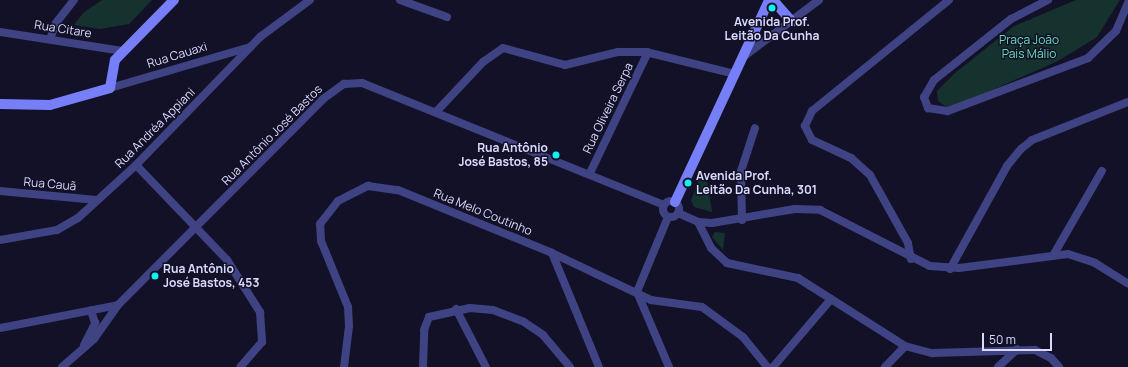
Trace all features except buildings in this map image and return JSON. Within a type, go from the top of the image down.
[{"type":"street","points":[[50,39],[56,23],[74,0]]},
{"type":"street","points":[[0,104],[50,104],[110,88],[113,64],[123,51],[174,0]]},
{"type":"street","name":"Rua Andréa Appiani","points":[[0,240],[61,228],[97,200],[136,165],[250,46],[310,0]]},
{"type":"street","points":[[400,0],[447,17]]},
{"type":"street","points":[[678,213],[675,202],[769,0]]},
{"type":"street","points":[[773,0],[792,22]]},
{"type":"street","points":[[743,57],[792,22],[819,0]]},
{"type":"street","points":[[911,259],[908,243],[870,175],[851,158],[812,140],[806,123],[812,111],[949,0]]},
{"type":"street","points":[[1048,0],[1011,19],[934,80],[924,97],[928,108],[948,111],[1088,58],[1116,31],[1128,3]]},
{"type":"street","name":"Rua Citare","points":[[0,32],[123,51]]},
{"type":"street","name":"Rua Cauaxi","points":[[110,88],[250,46]]},
{"type":"street","points":[[436,112],[483,62],[503,48],[565,65],[612,53],[648,52],[735,74]]},
{"type":"street","name":"Rua Oliveira Serpa","points":[[590,173],[648,52]]},
{"type":"street","name":"Rua Antônio José Bastos","points":[[62,367],[112,319],[118,305],[337,87],[362,83],[590,173],[664,205]]},
{"type":"street","points":[[950,269],[1007,166],[1021,149],[1032,140],[1128,102]]},
{"type":"street","points":[[742,220],[741,171],[755,128]]},
{"type":"street","points":[[136,165],[197,227],[236,271],[261,316],[262,342],[240,367]]},
{"type":"street","points":[[1054,254],[1102,171]]},
{"type":"street","name":"Rua Melo Coutinho","points":[[344,367],[350,326],[348,307],[319,230],[331,208],[350,191],[368,186],[398,190],[552,253],[659,302],[702,307],[743,337],[767,367]]},
{"type":"street","name":"Rua Cauã","points":[[0,191],[97,200]]},
{"type":"street","points":[[669,367],[637,292],[668,217],[664,205],[675,202]]},
{"type":"street","points":[[668,217],[678,213],[698,222],[742,220],[795,209],[820,210],[911,259],[950,269],[1054,254],[1095,262],[1128,284]]},
{"type":"street","points":[[698,222],[711,248],[727,263],[789,274],[905,346],[932,353],[1017,349],[1042,352],[1060,367]]},
{"type":"street","points":[[552,253],[599,367]]},
{"type":"street","points":[[773,367],[831,299]]},
{"type":"street","points":[[0,328],[118,305]]},
{"type":"street","points":[[456,309],[486,367]]},
{"type":"street","points":[[423,367],[428,319],[456,309],[493,310],[524,322],[543,336],[570,367]]},
{"type":"street","name":"Rua Antônio José Bastos","points":[[81,349],[93,330],[91,311]]},
{"type":"street","points":[[885,367],[905,346]]},
{"type":"street","points":[[998,367],[1017,349]]},
{"type":"green space","points":[[102,0],[152,0],[129,24],[100,29],[74,25],[83,13]]},
{"type":"green space","name":"Praça João Pais Málio","points":[[1076,0],[1120,0],[1097,37],[1058,61],[949,109],[938,101],[937,91],[955,73],[1014,26]]},
{"type":"green space","points":[[701,176],[707,180],[712,212],[694,207],[691,200]]},
{"type":"green space","points":[[715,232],[725,233],[723,250],[712,237]]},
{"type":"place","name":"Avenida Prof. Leitão Da Cunha","points":[[772,8]]},
{"type":"place","name":"Rua Antônio José Bastos, 85","points":[[556,155]]},
{"type":"place","name":"Avenida Prof. Leitão Da Cunha, 301","points":[[688,183]]},
{"type":"place","name":"Rua Antônio José Bastos, 453","points":[[155,276]]}]
